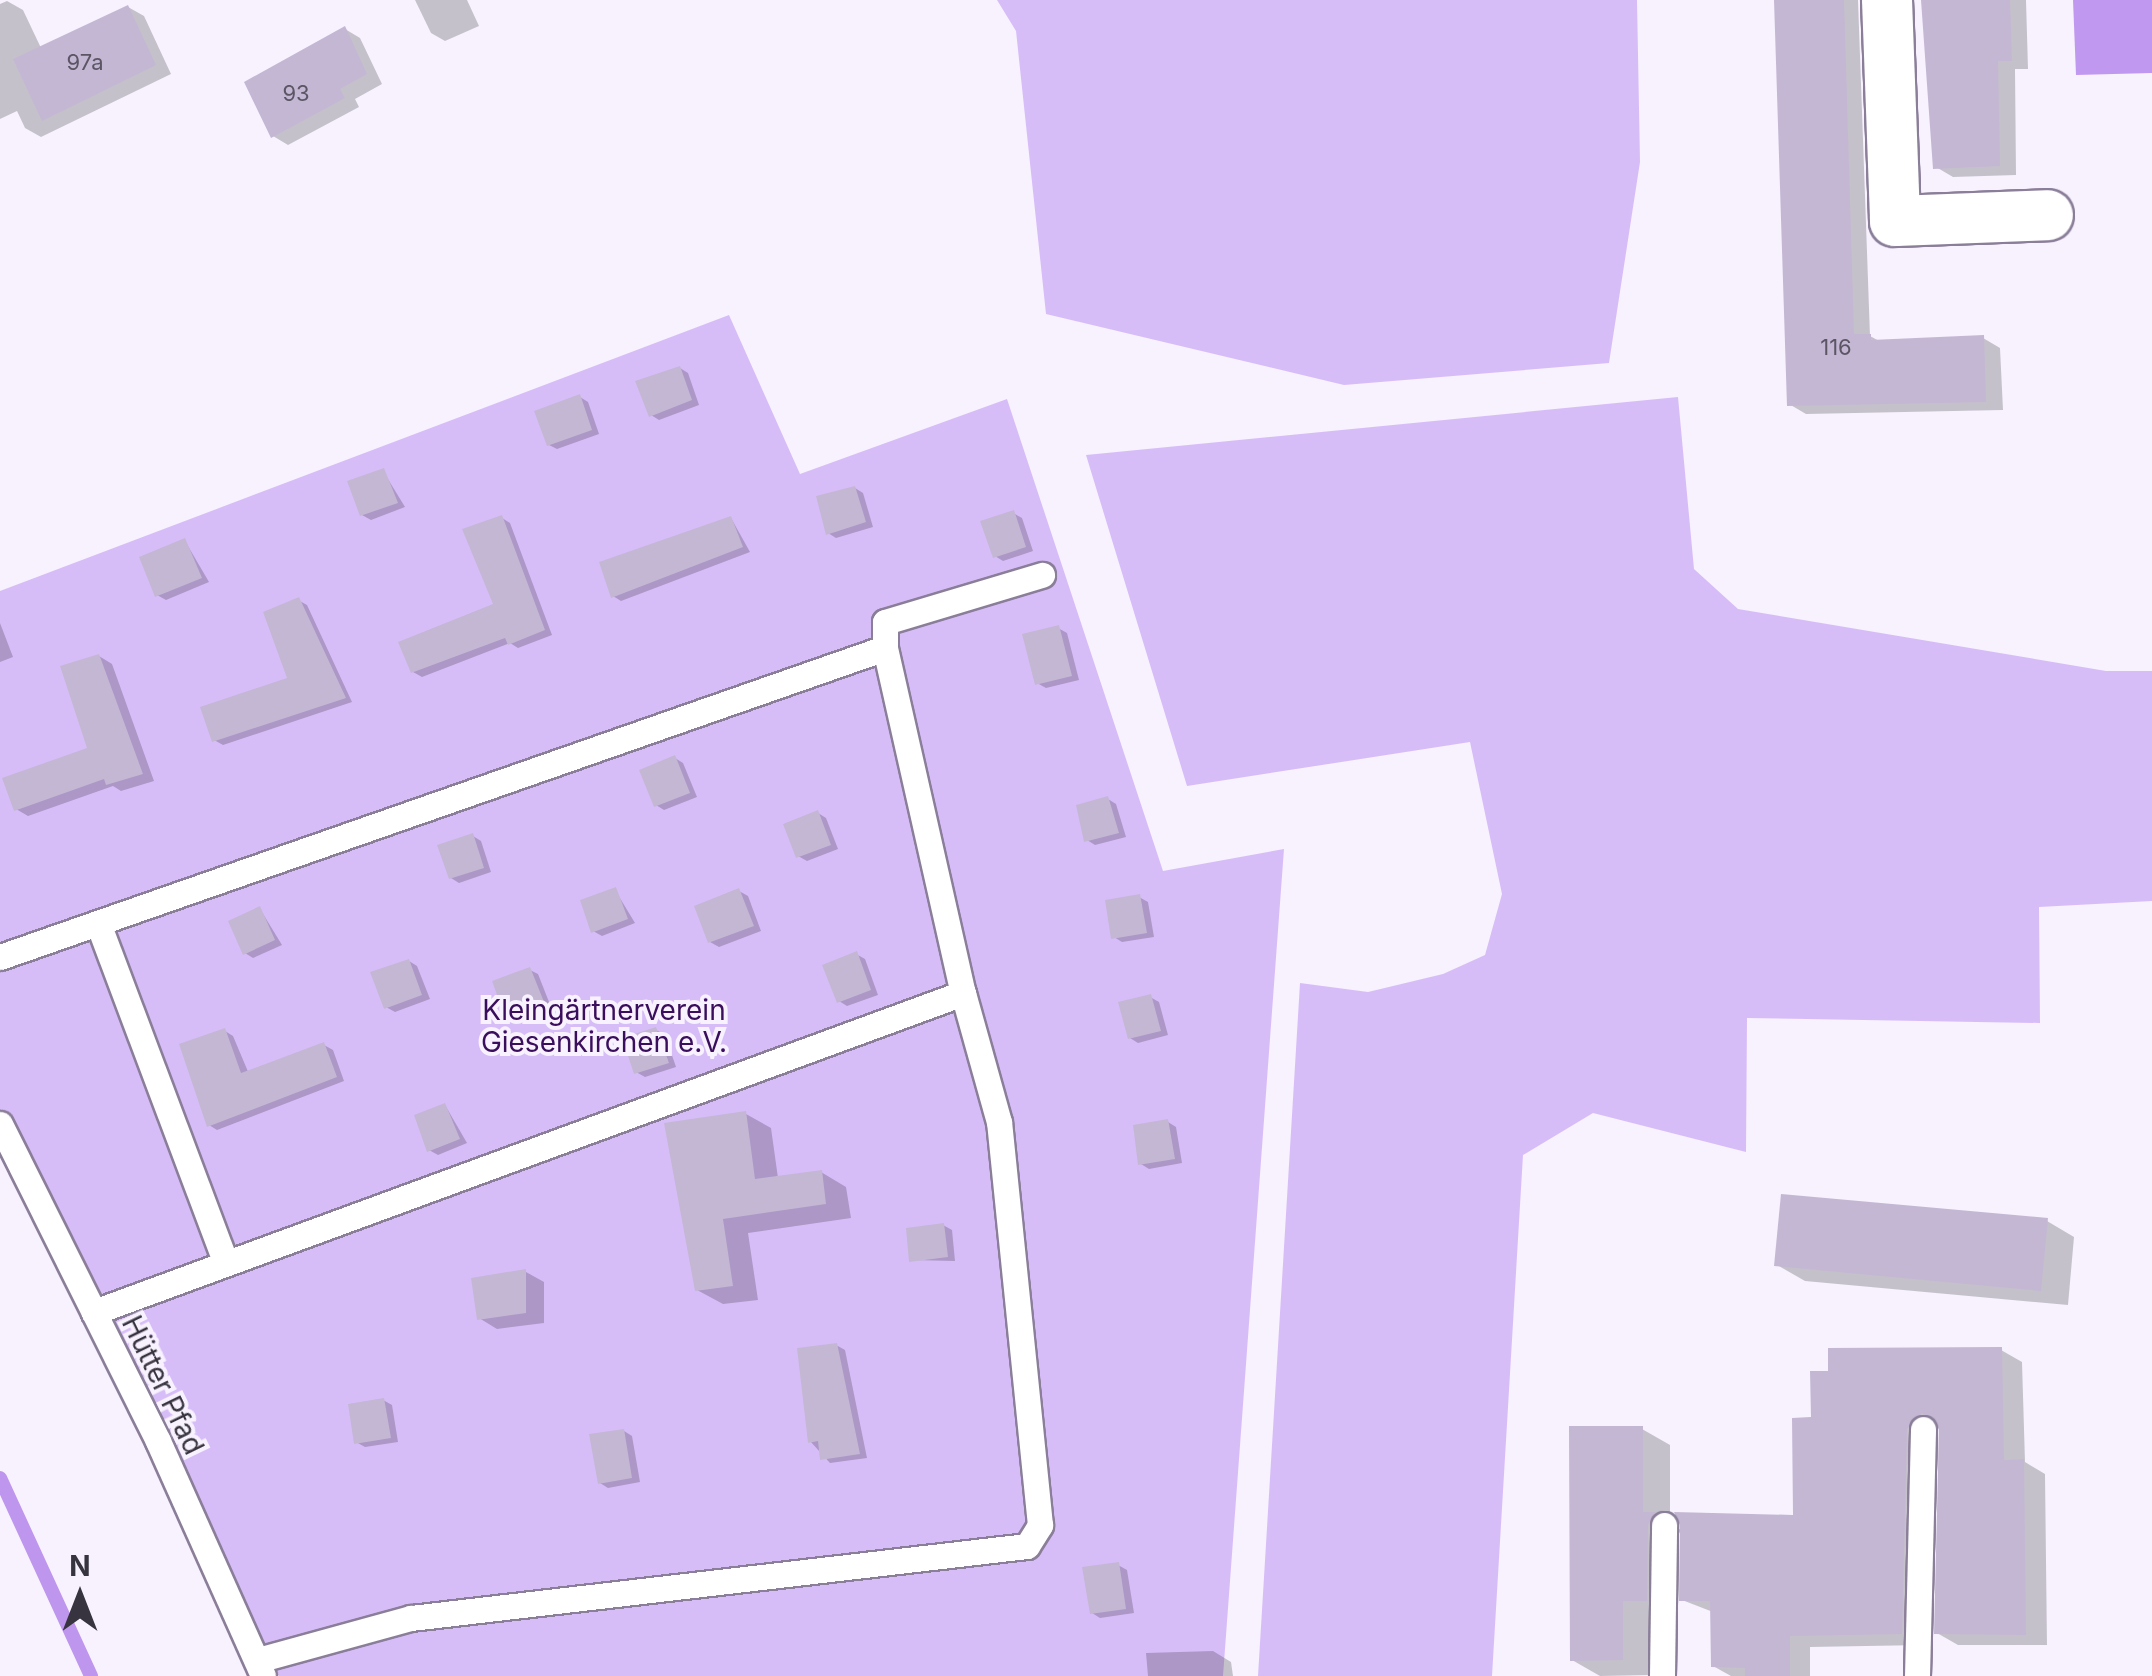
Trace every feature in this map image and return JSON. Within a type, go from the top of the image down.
[{"type":"street","points":[[1887,0],[1895,221],[2048,216]]},
{"type":"lane","points":[[260,1668],[411,1618],[1027,1546],[1040,1525],[999,1122],[964,993],[885,648],[885,622],[1042,575]]},
{"type":"lane","points":[[0,957],[885,648]]},
{"type":"lane","points":[[98,923],[226,1263]]},
{"type":"lane","points":[[94,1312],[964,993]]},
{"type":"lane","name":"Hütter Pfad","points":[[0,1124],[94,1312],[260,1668]]},
{"type":"lane","points":[[1916,1676],[1923,1428]]},
{"type":"lane","points":[[1662,1676],[1664,1525]]},
{"type":"green space","points":[[997,0],[1637,0],[1640,162],[1609,363],[1344,385],[1046,314],[1016,31]]},
{"type":"green space","name":"Kleingärtnerverein Giesenkirchen e.V.","points":[[729,315],[800,474],[1007,399],[1163,871],[1284,849],[1223,1676],[279,1676],[0,1116],[0,591]]},
{"type":"green space","points":[[1678,397],[1694,569],[1738,609],[2106,671],[2152,671],[2152,901],[2039,907],[2040,1023],[1747,1018],[1746,1152],[1593,1113],[1523,1155],[1492,1676],[1258,1676],[1300,983],[1368,992],[1443,974],[1485,955],[1502,894],[1470,742],[1187,786],[1086,455]]},
{"type":"shaded area","points":[[2073,0],[2152,0],[2152,73],[2076,75]]},
{"type":"building","points":[[1774,0],[1844,0],[1854,334],[1871,334],[1871,340],[1984,335],[1986,402],[1787,406]]},
{"type":"building","points":[[1921,0],[2010,0],[2012,61],[1998,61],[2000,166],[1933,169]]},
{"type":"building","points":[[128,5],[156,65],[42,121],[13,59]]},
{"type":"building","points":[[345,26],[367,74],[340,89],[345,98],[271,138],[244,82]]},
{"type":"building","points":[[680,366],[692,400],[649,417],[635,381]]},
{"type":"building","points":[[580,394],[592,430],[547,446],[534,411]]},
{"type":"building","points":[[384,468],[398,503],[360,516],[347,481]]},
{"type":"building","points":[[855,486],[866,522],[826,535],[816,496]]},
{"type":"building","points":[[1014,510],[1026,547],[993,558],[980,521]]},
{"type":"building","points":[[502,515],[545,630],[508,645],[505,638],[411,673],[398,642],[493,604],[462,529]]},
{"type":"building","points":[[731,516],[743,547],[611,598],[599,562]]},
{"type":"building","points":[[185,538],[202,578],[155,597],[139,557]]},
{"type":"building","points":[[299,597],[346,698],[212,742],[200,707],[287,678],[263,612]]},
{"type":"building","points":[[1059,625],[1072,676],[1035,685],[1022,634]]},
{"type":"building","points":[[99,654],[143,774],[106,785],[104,779],[14,811],[2,778],[87,748],[60,666]]},
{"type":"building","points":[[675,755],[690,793],[654,807],[639,770]]},
{"type":"building","points":[[1108,796],[1119,833],[1084,842],[1076,805]]},
{"type":"building","points":[[818,810],[831,845],[796,858],[783,824]]},
{"type":"building","points":[[473,833],[484,868],[449,879],[437,845]]},
{"type":"building","points":[[616,887],[628,919],[591,933],[580,900]]},
{"type":"building","points":[[739,888],[754,926],[708,943],[694,906]]},
{"type":"building","points":[[1140,894],[1147,933],[1111,939],[1105,900]]},
{"type":"building","points":[[260,906],[275,940],[243,955],[228,921]]},
{"type":"building","points":[[857,951],[871,990],[837,1003],[822,965]]},
{"type":"building","points":[[409,959],[422,995],[384,1009],[370,972]]},
{"type":"building","points":[[530,967],[544,1002],[505,1017],[492,981]]},
{"type":"building","points":[[1151,994],[1161,1031],[1128,1039],[1118,1002]]},
{"type":"building","points":[[656,1027],[669,1063],[634,1074],[622,1038]]},
{"type":"building","points":[[225,1028],[241,1073],[324,1042],[337,1077],[207,1127],[179,1044]]},
{"type":"building","points":[[445,1103],[460,1139],[427,1152],[414,1115]]},
{"type":"building","points":[[746,1111],[755,1179],[822,1170],[826,1204],[723,1219],[733,1286],[695,1291],[664,1123]]},
{"type":"building","points":[[1168,1119],[1175,1159],[1138,1165],[1133,1125]]},
{"type":"building","points":[[1781,1194],[2048,1218],[2041,1291],[1774,1266]]},
{"type":"building","points":[[944,1223],[948,1257],[909,1262],[906,1228]]},
{"type":"building","points":[[526,1269],[526,1313],[477,1320],[471,1278]]},
{"type":"building","points":[[837,1343],[860,1454],[820,1460],[818,1441],[808,1443],[797,1348]]},
{"type":"building","points":[[2002,1347],[2004,1460],[2024,1459],[2026,1635],[1934,1634],[1939,1429],[1922,1413],[1907,1429],[1902,1634],[1790,1636],[1790,1676],[1745,1676],[1745,1668],[1711,1667],[1710,1601],[1679,1601],[1680,1525],[1674,1512],[1793,1515],[1792,1418],[1811,1417],[1810,1371],[1828,1371],[1828,1348]]},
{"type":"building","points":[[384,1398],[391,1438],[354,1444],[348,1404]]},
{"type":"building","points":[[1569,1426],[1643,1426],[1643,1512],[1655,1512],[1648,1525],[1647,1601],[1623,1601],[1623,1660],[1570,1661]]},
{"type":"building","points":[[624,1429],[632,1478],[598,1484],[589,1434]]},
{"type":"building","points":[[1119,1562],[1126,1609],[1090,1614],[1082,1567]]},
{"type":"waterway","points":[[0,1478],[91,1676]]}]
